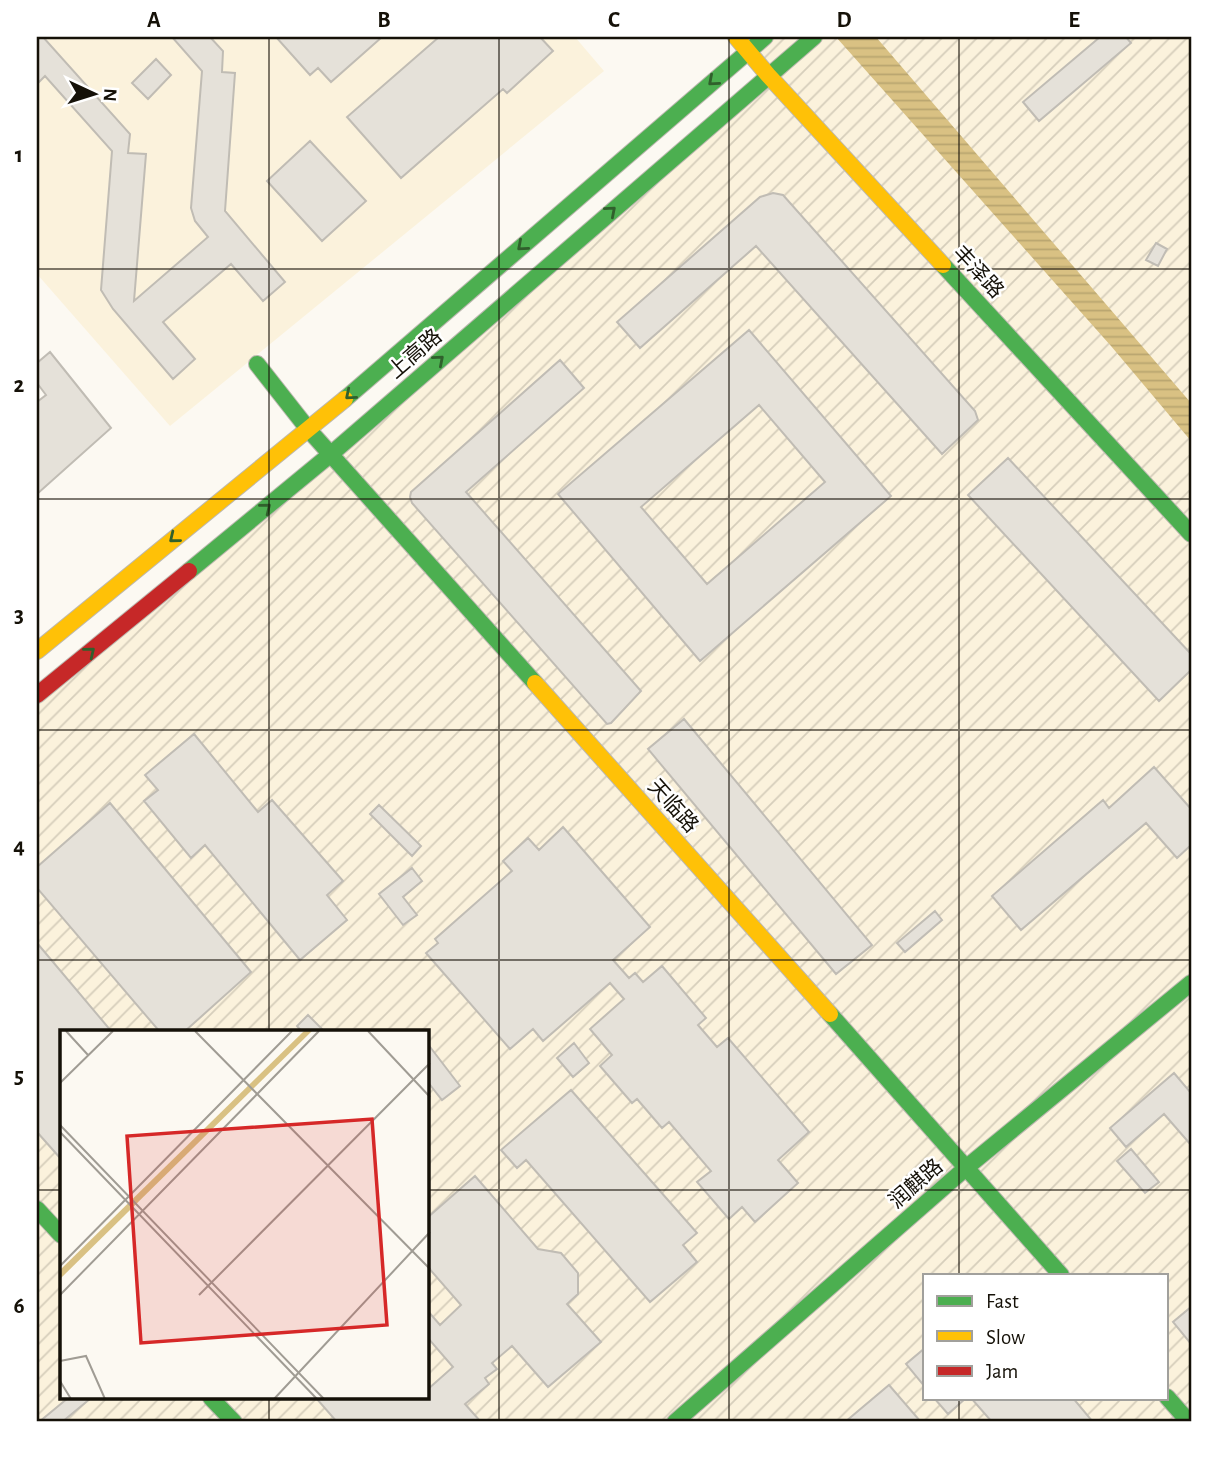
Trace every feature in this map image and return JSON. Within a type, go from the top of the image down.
[{"type":"main road","name":"丰泽路","points":[[736,37],[1191,534]]},
{"type":"main road","name":"上高路","points":[[37,652],[308,429],[765,37]]},
{"type":"main road","name":"上高路","points":[[37,695],[331,454],[814,37]]},
{"type":"main road","name":"天临路","points":[[257,363],[308,429],[1060,1274]]},
{"type":"main road","name":"润麒路","points":[[675,1422],[967,1167],[1191,983]]},
{"type":"main road","points":[[37,1209],[60,1235]]},
{"type":"main road","points":[[1168,1398],[1189,1422]]},
{"type":"main road","points":[[213,1400],[234,1422]]},
{"type":"shaded area","points":[[37,37],[575,37],[604,71],[170,426],[37,274]]},
{"type":"shaded area","points":[[736,37],[1191,37],[1191,1422],[37,1422],[37,695],[768,75]]},
{"type":"shaded area","points":[[836,37],[876,37],[1191,403],[1191,441],[1111,346]]},
{"type":"building","points":[[37,37],[43,37],[130,134],[128,153],[146,154],[134,301],[208,237],[195,221],[191,208],[202,71],[172,37],[210,37],[223,51],[222,72],[235,73],[225,211],[285,282],[263,301],[231,264],[163,322],[195,359],[173,379],[113,309],[101,290],[112,151],[45,76],[37,84]]},
{"type":"building","points":[[276,37],[382,37],[331,82],[318,68],[310,75]]},
{"type":"building","points":[[439,37],[540,37],[553,51],[507,93],[503,89],[401,178],[347,117]]},
{"type":"building","points":[[1100,37],[1126,37],[1131,43],[1039,121],[1023,102]]},
{"type":"building","points":[[156,59],[171,75],[148,99],[132,83]]},
{"type":"building","points":[[310,141],[366,201],[322,241],[267,181]]},
{"type":"building","points":[[773,193],[783,195],[975,411],[978,420],[942,454],[756,246],[640,348],[617,322],[760,197]]},
{"type":"building","points":[[1156,243],[1167,249],[1158,266],[1146,260]]},
{"type":"building","points":[[749,330],[891,496],[700,661],[558,494]],"holes":[[[759,405],[825,482],[707,584],[641,507]]]},
{"type":"building","points":[[50,352],[111,428],[37,494],[37,402],[46,395],[37,383],[37,363]]},
{"type":"building","points":[[560,360],[584,388],[466,492],[641,691],[607,724],[412,503],[410,497],[411,492]]},
{"type":"building","points":[[1008,458],[1191,654],[1191,670],[1159,701],[968,495]]},
{"type":"building","points":[[684,719],[872,945],[836,974],[648,749]]},
{"type":"building","points":[[194,734],[258,812],[272,800],[343,881],[327,895],[347,920],[300,960],[205,845],[191,858],[144,801],[158,790],[145,775]]},
{"type":"building","points":[[1154,767],[1191,809],[1191,845],[1177,858],[1146,823],[1021,930],[992,896],[1103,800],[1109,808]]},
{"type":"building","points":[[110,803],[251,972],[186,1030],[158,1030],[37,888],[37,867]]},
{"type":"building","points":[[379,805],[421,846],[412,856],[370,814]]},
{"type":"building","points":[[563,827],[650,927],[613,960],[629,978],[635,973],[643,982],[662,966],[706,1018],[698,1025],[717,1047],[728,1038],[809,1132],[778,1160],[798,1183],[755,1222],[742,1207],[729,1219],[697,1182],[711,1171],[669,1122],[662,1128],[637,1099],[632,1103],[600,1066],[612,1055],[590,1029],[624,999],[610,983],[543,1041],[533,1029],[510,1049],[426,953],[438,943],[435,939],[512,871],[503,861],[528,838],[539,850]]},
{"type":"building","points":[[412,868],[422,881],[403,897],[417,915],[403,925],[379,894]]},
{"type":"building","points":[[935,911],[942,920],[905,952],[897,943]]},
{"type":"building","points":[[37,943],[110,1030],[60,1030],[60,1158],[37,1132]]},
{"type":"building","points":[[308,1015],[323,1030],[300,1030],[297,1026]]},
{"type":"building","points":[[574,1043],[589,1063],[573,1077],[557,1058]]},
{"type":"building","points":[[429,1046],[460,1086],[442,1100],[429,1084]]},
{"type":"building","points":[[1174,1073],[1191,1093],[1191,1145],[1164,1114],[1126,1147],[1110,1128]]},
{"type":"building","points":[[571,1090],[697,1233],[683,1245],[697,1262],[650,1302],[526,1160],[517,1168],[501,1150]]},
{"type":"building","points":[[1131,1149],[1159,1182],[1145,1193],[1117,1161]]},
{"type":"building","points":[[475,1176],[538,1249],[561,1253],[578,1273],[578,1294],[567,1304],[601,1342],[548,1387],[512,1346],[492,1363],[497,1369],[485,1378],[489,1384],[465,1404],[481,1422],[337,1422],[318,1400],[429,1400],[429,1388],[453,1367],[429,1339],[429,1312],[440,1325],[461,1305],[429,1268],[429,1216]]},
{"type":"building","points":[[1191,1307],[1191,1344],[1173,1322]]},
{"type":"building","points":[[923,1350],[923,1385],[906,1364]]},
{"type":"building","points":[[889,1385],[921,1422],[845,1422]]},
{"type":"building","points":[[66,1400],[89,1400],[62,1422],[39,1422]]},
{"type":"building","points":[[936,1400],[964,1400],[948,1414]]},
{"type":"building","points":[[973,1400],[1075,1400],[1093,1422],[992,1422]]},
{"type":"traffic: fast","points":[[345,399],[765,37]]},
{"type":"traffic: fast","points":[[189,571],[331,454],[814,37]]},
{"type":"traffic: fast","points":[[943,265],[1191,534]]},
{"type":"traffic: fast","points":[[257,364],[308,429],[535,683]]},
{"type":"traffic: fast","points":[[675,1422],[967,1167],[1191,983]]},
{"type":"traffic: fast","points":[[830,1014],[1060,1274]]},
{"type":"traffic: fast","points":[[37,1209],[60,1234]]},
{"type":"traffic: fast","points":[[1168,1398],[1189,1422]]},
{"type":"traffic: fast","points":[[213,1400],[234,1422]]},
{"type":"traffic: slow","points":[[736,37],[943,265]]},
{"type":"traffic: slow","points":[[37,651],[345,399]]},
{"type":"traffic: slow","points":[[535,683],[830,1014]]},
{"type":"traffic: jam","points":[[37,695],[189,571]]}]
